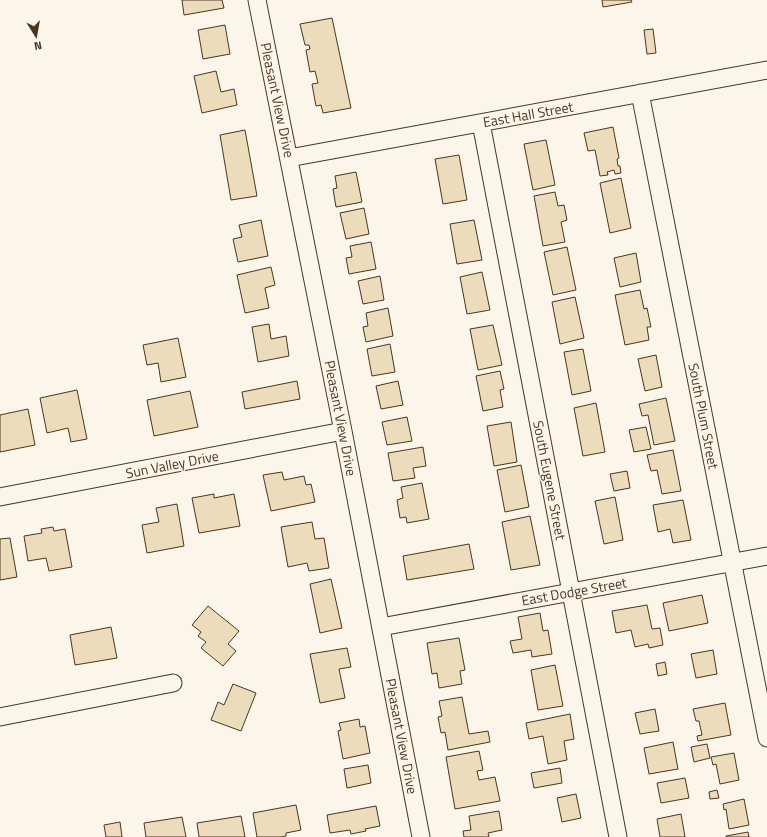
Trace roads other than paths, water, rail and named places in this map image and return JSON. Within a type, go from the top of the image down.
[{"type":"street","name":"Pleasant View Drive","points":[[257,0],[343,431],[421,837]]},
{"type":"street","name":"East Hall Street","points":[[289,158],[767,70]]},
{"type":"street","name":"South Plum Street","points":[[640,93],[767,738]]},
{"type":"street","name":"South Eugene Street","points":[[481,122],[618,837]]},
{"type":"street","name":"Sun Valley Drive","points":[[0,497],[343,431]]},
{"type":"street","name":"East Dodge Street","points":[[381,627],[767,556]]},
{"type":"street","points":[[0,717],[173,683]]}]
